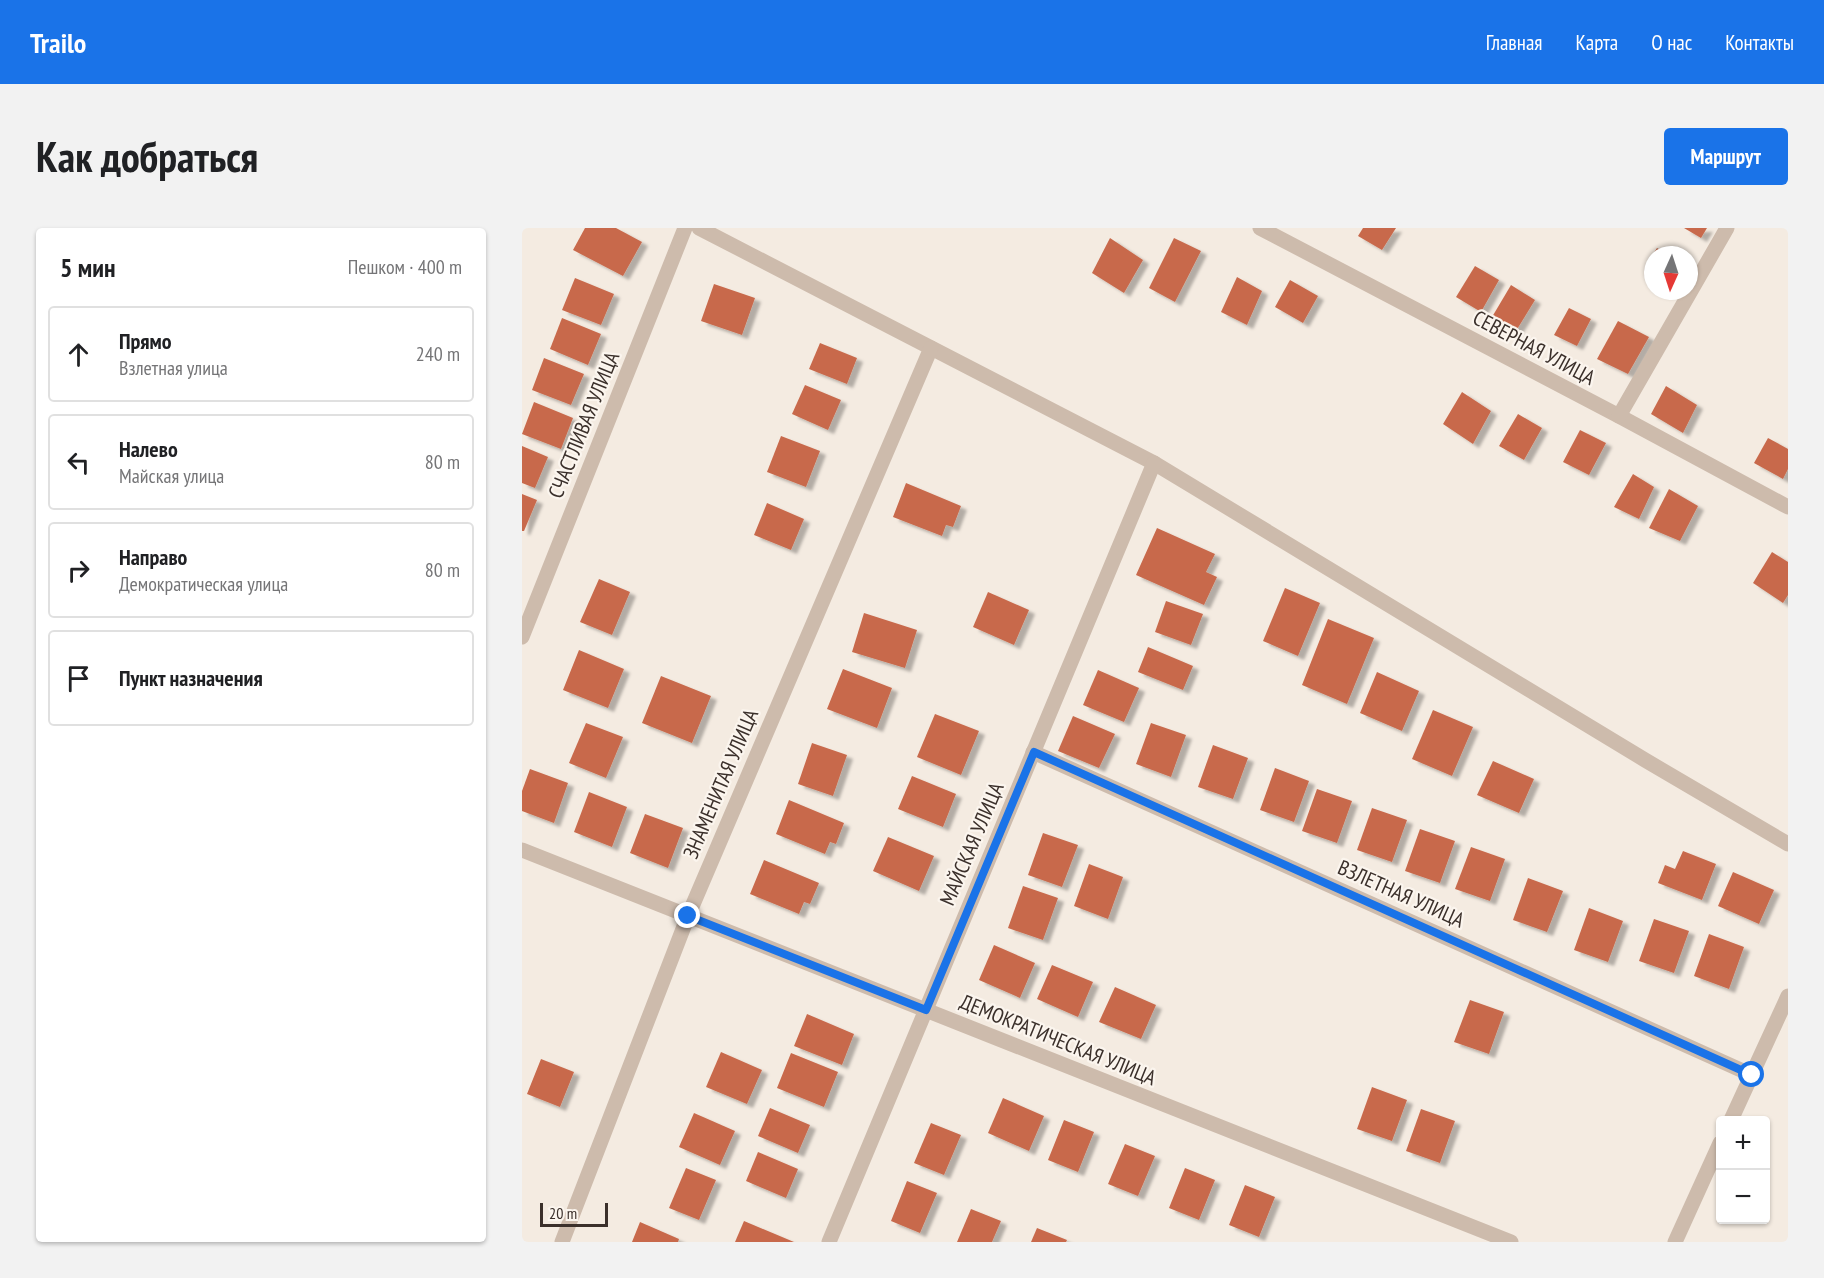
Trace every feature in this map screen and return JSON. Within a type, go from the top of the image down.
[{"type":"street","name":"СЧАСТЛИВАЯ УЛИЦА","points":[[522,637],[685,228]]},
{"type":"street","points":[[699,228],[1154,463],[1788,844]]},
{"type":"street","name":"СЕВЕРНАЯ УЛИЦА","points":[[1260,228],[1788,507]]},
{"type":"street","points":[[1619,416],[1727,228]]},
{"type":"street","name":"ЗНАМЕНИТАЯ УЛИЦА","points":[[562,1242],[688,916],[931,348]]},
{"type":"street","name":"МАЙСКАЯ УЛИЦА","points":[[829,1242],[1154,463]]},
{"type":"street","name":"ВЗЛЕТНАЯ УЛИЦА","points":[[1034,752],[1752,1075]]},
{"type":"street","name":"ДЕМОКРАТИЧЕСКАЯ УЛИЦА","points":[[522,850],[1511,1242]]},
{"type":"street","points":[[1733,1116],[1788,996]]},
{"type":"street","points":[[1676,1242],[1716,1152]]},
{"type":"building","points":[[585,228],[616,228],[642,242],[623,276],[573,250]]},
{"type":"building","points":[[1363,228],[1396,228],[1382,250],[1358,236]]},
{"type":"building","points":[[1684,228],[1707,228],[1701,238]]},
{"type":"building","points":[[1110,238],[1143,260],[1124,293],[1092,273]]},
{"type":"building","points":[[1174,238],[1201,251],[1175,302],[1149,288]]},
{"type":"building","points":[[1475,266],[1499,280],[1481,312],[1456,297]]},
{"type":"building","points":[[1237,277],[1262,291],[1247,325],[1221,312]]},
{"type":"building","points":[[575,278],[614,294],[601,325],[562,310]]},
{"type":"building","points":[[1290,280],[1318,296],[1303,323],[1275,307]]},
{"type":"building","points":[[714,284],[755,298],[742,335],[701,321]]},
{"type":"building","points":[[1511,285],[1535,300],[1516,331],[1492,317]]},
{"type":"building","points":[[1569,308],[1591,319],[1577,346],[1554,335]]},
{"type":"building","points":[[562,318],[601,334],[588,365],[550,349]]},
{"type":"building","points":[[1618,321],[1649,337],[1628,374],[1597,359]]},
{"type":"building","points":[[820,343],[857,358],[847,384],[809,369]]},
{"type":"building","points":[[544,358],[584,374],[571,405],[532,390]]},
{"type":"building","points":[[805,385],[841,400],[828,430],[792,414]]},
{"type":"building","points":[[1666,386],[1697,405],[1683,433],[1651,414]]},
{"type":"building","points":[[1462,392],[1491,411],[1473,444],[1443,424]]},
{"type":"building","points":[[534,402],[573,418],[561,449],[522,434]]},
{"type":"building","points":[[1518,414],[1542,428],[1524,460],[1499,446]]},
{"type":"building","points":[[1580,430],[1606,443],[1589,475],[1563,462]]},
{"type":"building","points":[[781,436],[820,451],[806,487],[767,472]]},
{"type":"building","points":[[1768,438],[1788,449],[1788,469],[1783,479],[1754,463]]},
{"type":"building","points":[[522,446],[548,457],[535,488],[522,483]]},
{"type":"building","points":[[1633,474],[1654,487],[1639,519],[1614,507]]},
{"type":"building","points":[[906,483],[961,506],[953,527],[946,525],[942,536],[893,517]]},
{"type":"building","points":[[1669,489],[1698,506],[1680,541],[1649,528]]},
{"type":"building","points":[[522,494],[537,500],[524,531],[522,531]]},
{"type":"building","points":[[767,503],[804,519],[791,550],[754,535]]},
{"type":"building","points":[[1157,528],[1215,554],[1206,572],[1217,577],[1204,605],[1136,575]]},
{"type":"building","points":[[1772,552],[1788,562],[1788,595],[1783,603],[1753,583]]},
{"type":"building","points":[[599,579],[630,592],[612,635],[580,622]]},
{"type":"building","points":[[1285,588],[1320,603],[1298,656],[1263,641]]},
{"type":"building","points":[[988,592],[1029,610],[1014,645],[973,627]]},
{"type":"building","points":[[1166,601],[1203,614],[1191,645],[1155,632]]},
{"type":"building","points":[[864,613],[917,630],[905,668],[852,652]]},
{"type":"building","points":[[1328,619],[1374,638],[1347,704],[1302,685]]},
{"type":"building","points":[[1148,647],[1193,666],[1183,690],[1138,672]]},
{"type":"building","points":[[579,650],[624,669],[608,708],[563,690]]},
{"type":"building","points":[[843,669],[892,688],[877,728],[827,709]]},
{"type":"building","points":[[1098,670],[1139,688],[1124,722],[1083,705]]},
{"type":"building","points":[[1377,672],[1419,691],[1402,731],[1360,713]]},
{"type":"building","points":[[661,676],[711,696],[692,743],[642,723]]},
{"type":"building","points":[[1433,710],[1473,727],[1452,776],[1412,759]]},
{"type":"building","points":[[935,714],[979,731],[961,775],[917,757]]},
{"type":"building","points":[[1073,716],[1115,734],[1099,768],[1058,751]]},
{"type":"building","points":[[586,723],[623,737],[606,778],[569,763]]},
{"type":"building","points":[[1151,723],[1186,735],[1171,777],[1136,764]]},
{"type":"building","points":[[812,743],[847,755],[833,796],[798,784]]},
{"type":"building","points":[[1213,745],[1248,758],[1233,799],[1198,787]]},
{"type":"building","points":[[1493,761],[1534,779],[1519,813],[1477,795]]},
{"type":"building","points":[[1275,768],[1309,781],[1294,822],[1260,810]]},
{"type":"building","points":[[530,769],[568,783],[554,823],[522,811],[522,791]]},
{"type":"building","points":[[912,776],[956,794],[943,827],[898,809]]},
{"type":"building","points":[[1317,789],[1352,801],[1337,843],[1302,831]]},
{"type":"building","points":[[589,792],[627,807],[612,847],[574,832]]},
{"type":"building","points":[[789,800],[844,823],[836,844],[830,842],[825,854],[776,834]]},
{"type":"building","points":[[1372,808],[1407,820],[1392,862],[1357,850]]},
{"type":"building","points":[[645,814],[683,828],[668,868],[630,853]]},
{"type":"building","points":[[1420,829],[1455,841],[1440,883],[1405,871]]},
{"type":"building","points":[[1043,833],[1078,845],[1062,887],[1028,875]]},
{"type":"building","points":[[888,837],[934,856],[919,891],[873,871]]},
{"type":"building","points":[[1471,847],[1505,859],[1490,901],[1455,889]]},
{"type":"building","points":[[1683,851],[1716,864],[1702,900],[1658,883],[1665,865],[1675,869]]},
{"type":"building","points":[[764,860],[819,883],[810,904],[804,902],[799,914],[750,894]]},
{"type":"building","points":[[1089,864],[1123,877],[1108,919],[1074,906]]},
{"type":"building","points":[[1733,872],[1774,890],[1759,924],[1718,906]]},
{"type":"building","points":[[1528,878],[1563,891],[1547,932],[1513,920]]},
{"type":"building","points":[[1023,886],[1058,898],[1043,940],[1008,928]]},
{"type":"building","points":[[1589,908],[1623,921],[1608,962],[1574,950]]},
{"type":"building","points":[[1654,919],[1689,931],[1674,973],[1639,961]]},
{"type":"building","points":[[1709,934],[1744,947],[1729,989],[1694,976]]},
{"type":"building","points":[[994,945],[1035,963],[1020,998],[979,980]]},
{"type":"building","points":[[1052,965],[1093,982],[1078,1017],[1037,999]]},
{"type":"building","points":[[1115,987],[1156,1005],[1141,1039],[1099,1022]]},
{"type":"building","points":[[1470,1000],[1504,1012],[1489,1054],[1454,1042]]},
{"type":"building","points":[[807,1014],[854,1034],[842,1065],[794,1046]]},
{"type":"building","points":[[721,1052],[762,1070],[747,1104],[706,1087]]},
{"type":"building","points":[[791,1053],[838,1072],[824,1107],[777,1088]]},
{"type":"building","points":[[541,1059],[574,1072],[560,1107],[527,1094]]},
{"type":"building","points":[[1372,1087],[1407,1100],[1392,1141],[1357,1129]]},
{"type":"building","points":[[1003,1098],[1044,1116],[1029,1151],[988,1133]]},
{"type":"building","points":[[770,1108],[810,1125],[798,1153],[758,1136]]},
{"type":"building","points":[[1421,1109],[1455,1121],[1440,1163],[1406,1151]]},
{"type":"building","points":[[694,1113],[735,1131],[720,1165],[679,1147]]},
{"type":"building","points":[[1064,1120],[1094,1132],[1078,1172],[1048,1160]]},
{"type":"building","points":[[931,1123],[961,1135],[944,1175],[914,1163]]},
{"type":"building","points":[[1125,1144],[1155,1156],[1138,1196],[1108,1184]]},
{"type":"building","points":[[758,1152],[798,1169],[786,1198],[746,1181]]},
{"type":"building","points":[[686,1168],[716,1180],[699,1220],[669,1208]]},
{"type":"building","points":[[1185,1168],[1215,1180],[1199,1220],[1169,1208]]},
{"type":"building","points":[[907,1181],[937,1193],[920,1233],[891,1221]]},
{"type":"building","points":[[1245,1185],[1275,1197],[1259,1237],[1229,1225]]},
{"type":"building","points":[[971,1209],[1001,1221],[992,1242],[957,1242]]},
{"type":"building","points":[[744,1221],[794,1242],[735,1242]]},
{"type":"building","points":[[640,1222],[679,1239],[678,1242],[632,1242]]},
{"type":"building","points":[[1037,1228],[1067,1240],[1066,1242],[1031,1242]]},
{"type":"route","points":[[688,916],[926,1010],[1034,752],[1752,1075]]}]
